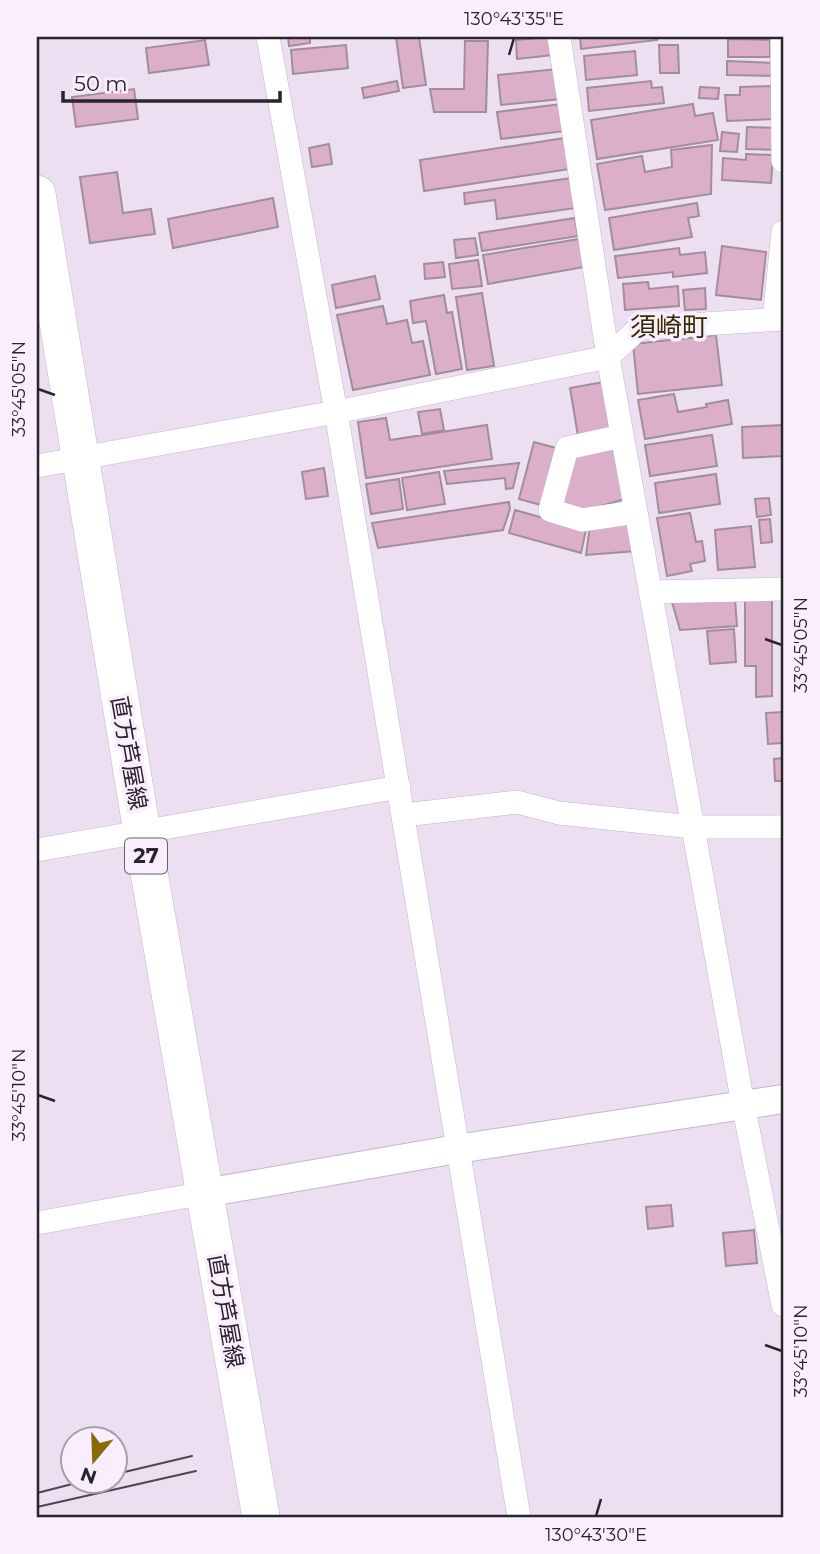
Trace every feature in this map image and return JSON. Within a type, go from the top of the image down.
[{"type":"main road","name":"直方芦屋線","points":[[37,194],[142,832],[261,1517]]},
{"type":"street","points":[[268,37],[336,412],[519,1517]]},
{"type":"street","points":[[559,37],[608,357],[743,1104],[783,1306]]},
{"type":"street","points":[[782,37],[783,161]]},
{"type":"street","points":[[37,466],[336,412],[608,357],[639,328],[779,319],[783,232]]},
{"type":"street","points":[[622,436],[567,448],[550,510],[582,520],[636,512]]},
{"type":"street","points":[[650,592],[783,589]]},
{"type":"street","points":[[37,850],[399,787]]},
{"type":"street","points":[[404,816],[517,802],[559,813],[693,827],[783,827]]},
{"type":"street","points":[[37,1223],[457,1149],[783,1099]]},
{"type":"building","points":[[288,37],[310,37],[310,43],[289,46]]},
{"type":"building","points":[[396,37],[419,37],[426,85],[403,88]]},
{"type":"building","points":[[551,37],[553,55],[517,59],[516,40]]},
{"type":"building","points":[[580,37],[656,37],[657,40],[581,49]]},
{"type":"building","points":[[728,39],[770,40],[770,57],[728,57]]},
{"type":"building","points":[[205,40],[209,65],[149,73],[146,48]]},
{"type":"building","points":[[465,41],[488,41],[486,112],[434,112],[430,89],[464,89]]},
{"type":"building","points":[[346,45],[348,68],[293,74],[291,50]]},
{"type":"building","points":[[659,45],[678,45],[679,73],[660,73]]},
{"type":"building","points":[[635,51],[637,75],[586,80],[584,56]]},
{"type":"building","points":[[727,61],[776,63],[776,76],[727,75]]},
{"type":"building","points":[[557,69],[561,99],[501,105],[498,75]]},
{"type":"building","points":[[397,81],[399,91],[364,98],[362,88]]},
{"type":"building","points":[[651,81],[652,88],[662,87],[664,103],[589,111],[587,88]]},
{"type":"building","points":[[771,86],[773,119],[727,121],[725,95],[740,95],[740,87]]},
{"type":"building","points":[[700,87],[719,88],[718,99],[699,98]]},
{"type":"building","points":[[134,89],[138,119],[76,127],[72,97]]},
{"type":"building","points":[[561,104],[565,131],[501,139],[497,112]]},
{"type":"building","points":[[693,104],[695,116],[713,113],[718,140],[597,159],[591,120]]},
{"type":"building","points":[[747,127],[777,128],[776,150],[746,149]]},
{"type":"building","points":[[722,132],[739,134],[737,152],[720,151]]},
{"type":"building","points":[[565,138],[570,169],[424,191],[420,160]]},
{"type":"building","points":[[329,144],[332,164],[312,167],[309,148]]},
{"type":"building","points":[[712,145],[711,194],[605,210],[597,164],[642,156],[645,172],[672,167],[671,150]]},
{"type":"building","points":[[746,154],[773,155],[771,183],[722,180],[723,158],[746,160]]},
{"type":"building","points":[[117,172],[123,213],[151,209],[155,234],[90,243],[80,177]]},
{"type":"building","points":[[572,178],[576,208],[497,219],[495,200],[465,204],[464,193]]},
{"type":"building","points":[[273,198],[278,227],[173,248],[168,219]]},
{"type":"building","points":[[697,203],[699,216],[688,218],[692,237],[614,250],[609,218]]},
{"type":"building","points":[[575,218],[578,236],[482,251],[479,233]]},
{"type":"building","points":[[475,238],[478,255],[456,258],[454,240]]},
{"type":"building","points":[[579,239],[584,267],[488,284],[483,255]]},
{"type":"building","points":[[722,246],[766,252],[761,300],[716,295]]},
{"type":"building","points":[[679,248],[680,255],[705,252],[707,273],[673,277],[673,272],[618,278],[615,256]]},
{"type":"building","points":[[478,260],[482,286],[452,289],[449,264]]},
{"type":"building","points":[[443,262],[445,277],[425,279],[424,264]]},
{"type":"building","points":[[375,276],[380,299],[336,308],[332,285]]},
{"type":"building","points":[[648,282],[649,289],[678,286],[679,306],[625,310],[623,284]]},
{"type":"building","points":[[705,288],[706,309],[685,310],[683,290]]},
{"type":"building","points":[[482,293],[494,366],[467,370],[456,297]]},
{"type":"building","points":[[444,295],[447,313],[452,312],[462,369],[436,374],[426,321],[413,323],[410,301]]},
{"type":"building","points":[[383,306],[387,324],[407,320],[412,343],[423,341],[430,375],[353,390],[337,315]]},
{"type":"building","points":[[716,335],[722,385],[638,394],[633,344]]},
{"type":"building","points":[[604,382],[612,431],[578,436],[570,388]]},
{"type":"building","points":[[674,394],[678,412],[728,400],[732,424],[645,439],[638,400]]},
{"type":"building","points":[[440,409],[444,430],[422,434],[418,412]]},
{"type":"building","points":[[386,418],[390,440],[487,425],[492,459],[366,478],[358,422]]},
{"type":"building","points":[[783,425],[783,456],[743,458],[742,427]]},
{"type":"building","points":[[712,435],[717,466],[650,476],[645,445]]},
{"type":"building","points":[[534,442],[556,448],[541,505],[519,499]]},
{"type":"building","points":[[617,446],[625,499],[583,511],[558,504],[573,454]]},
{"type":"building","points":[[519,463],[513,488],[506,489],[505,478],[447,484],[444,471]]},
{"type":"building","points":[[324,468],[328,496],[306,499],[302,472]]},
{"type":"building","points":[[439,472],[445,504],[407,510],[402,478]]},
{"type":"building","points":[[716,474],[720,504],[659,513],[655,483]]},
{"type":"building","points":[[399,479],[403,509],[371,514],[366,484]]},
{"type":"building","points":[[769,498],[771,515],[757,517],[755,499]]},
{"type":"building","points":[[509,502],[510,509],[503,530],[378,548],[372,523]]},
{"type":"building","points":[[515,510],[586,530],[581,553],[509,533]]},
{"type":"building","points":[[690,513],[696,542],[702,541],[705,561],[690,564],[692,571],[667,576],[657,518]]},
{"type":"building","points":[[770,519],[772,542],[761,543],[759,520]]},
{"type":"building","points":[[632,522],[636,551],[586,555],[590,526]]},
{"type":"building","points":[[751,526],[755,567],[718,570],[715,530]]},
{"type":"building","points":[[745,596],[772,596],[772,696],[756,697],[756,666],[745,666]]},
{"type":"building","points":[[735,599],[737,626],[680,630],[672,602]]},
{"type":"building","points":[[734,629],[736,662],[710,664],[707,631]]},
{"type":"building","points":[[783,712],[783,743],[768,744],[766,713]]},
{"type":"building","points":[[783,758],[783,781],[775,781],[774,759]]},
{"type":"building","points":[[671,1205],[673,1226],[648,1229],[646,1207]]},
{"type":"building","points":[[754,1230],[757,1263],[726,1266],[723,1233]]},
{"type":"tram line","points":[[130,1471],[192,1456]]},
{"type":"tram line","points":[[37,1507],[196,1471]]},
{"type":"tram line","points":[[37,1493],[60,1487]]},
{"type":"district","name":"須崎町","points":[[669,327]]}]
